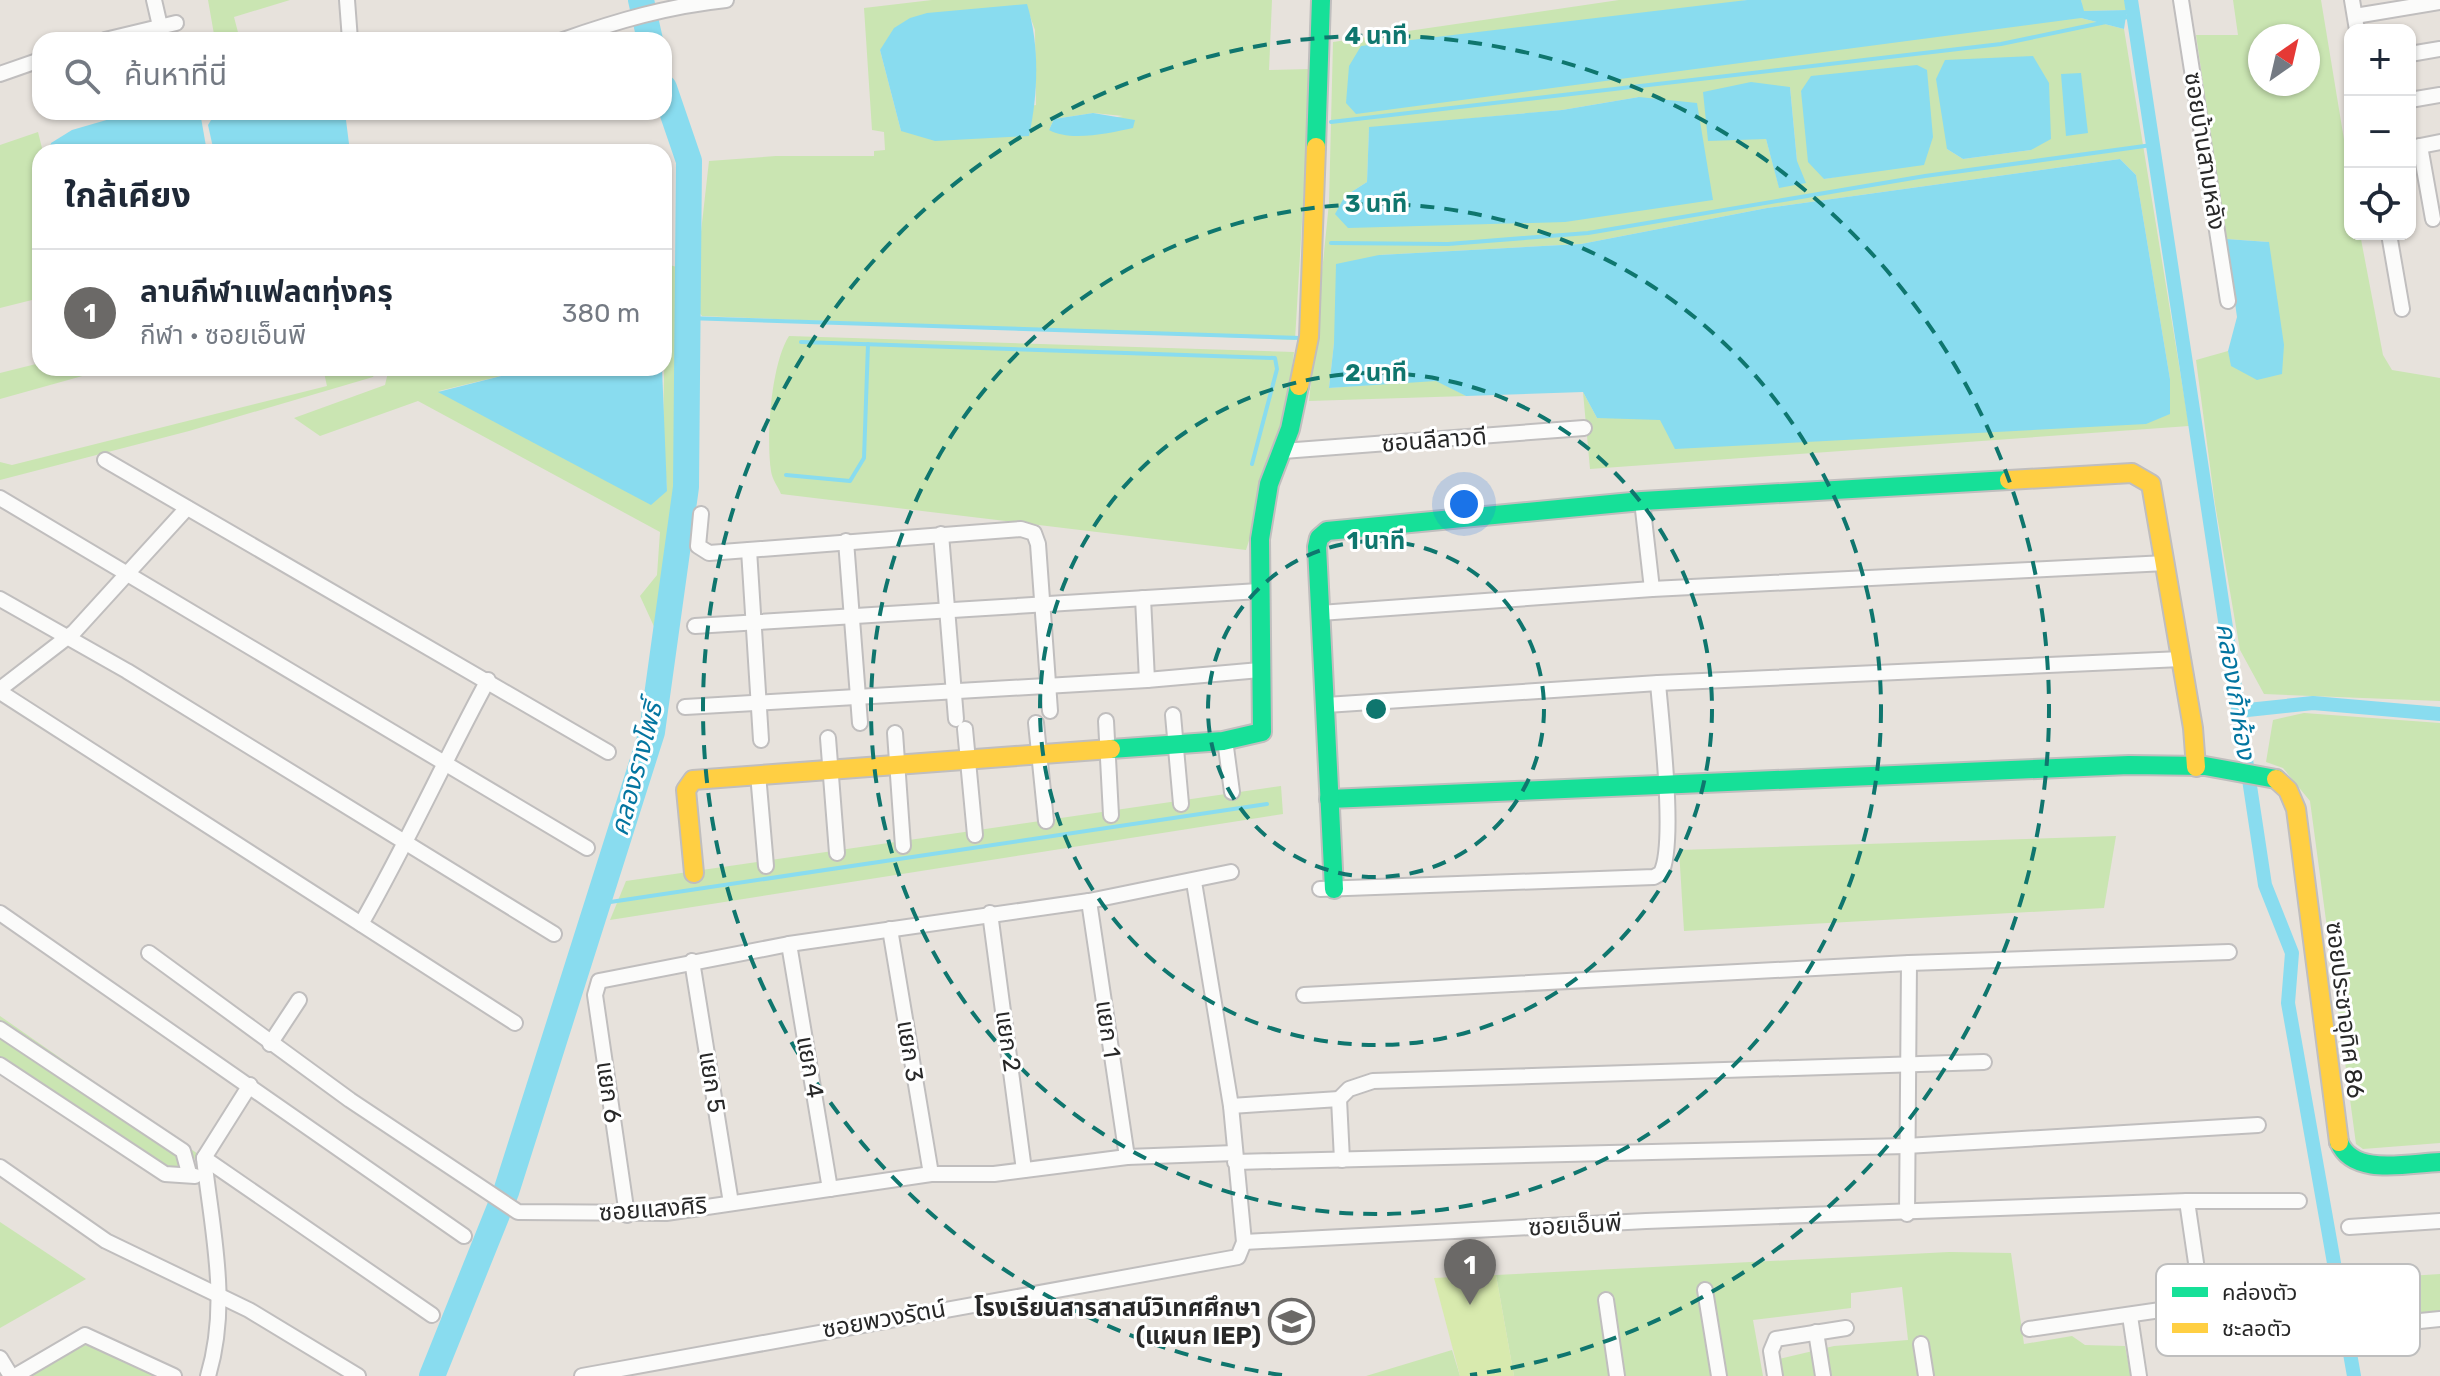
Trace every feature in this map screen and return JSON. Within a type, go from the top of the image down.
[{"type":"street","points":[[154,0],[160,26]]},
{"type":"street","points":[[347,0],[349,32]]},
{"type":"street","points":[[586,32],[675,5],[726,0]]},
{"type":"street","points":[[694,873],[688,785],[693,780],[830,767],[1174,745],[1248,738],[1262,732],[1260,539],[1269,484],[1283,451],[1309,337],[1321,0]]},
{"type":"street","name":"ซอยบ้านสามหลัง","points":[[2181,0],[2228,301]]},
{"type":"street","points":[[2352,0],[2356,23],[2440,2]]},
{"type":"street","points":[[136,32],[176,23]]},
{"type":"street","points":[[2416,53],[2440,49]]},
{"type":"street","points":[[0,74],[32,63]]},
{"type":"street","points":[[2416,99],[2440,95]]},
{"type":"street","points":[[2416,147],[2440,142]]},
{"type":"street","points":[[2416,151],[2433,219]]},
{"type":"street","points":[[2390,240],[2402,309]]},
{"type":"street","name":"ซอนลีลาวดี","points":[[1283,451],[1584,428]]},
{"type":"street","points":[[105,460],[608,752]]},
{"type":"street","points":[[1329,799],[1666,782],[2196,767],[2166,563],[2151,484],[2132,473],[1642,501],[1327,531],[1319,538],[1317,547],[1329,799],[1327,889],[1654,877],[1661,873],[1666,856],[1666,782],[1658,683]]},
{"type":"street","points":[[0,498],[587,848]]},
{"type":"street","points":[[1642,501],[1652,589]]},
{"type":"street","points":[[187,508],[130,574],[69,637],[0,691],[515,1023]]},
{"type":"street","points":[[701,514],[698,546],[709,553],[1021,529],[1034,533],[1050,711]]},
{"type":"street","points":[[941,534],[954,690],[968,760],[975,835]]},
{"type":"street","points":[[846,541],[860,723]]},
{"type":"street","points":[[749,550],[761,740]]},
{"type":"street","points":[[1320,613],[1652,589],[2166,563]]},
{"type":"street","points":[[695,626],[753,625],[949,609],[1259,591]]},
{"type":"street","points":[[1143,598],[1147,680]]},
{"type":"street","points":[[0,599],[69,637],[554,934]]},
{"type":"street","points":[[1326,705],[1658,683],[2181,659]]},
{"type":"street","points":[[685,707],[1147,680],[1260,670]]},
{"type":"street","points":[[361,924],[406,845],[443,764],[488,680]]},
{"type":"street","points":[[1173,715],[1181,804]]},
{"type":"street","points":[[1106,721],[1111,815]]},
{"type":"street","points":[[1036,723],[1046,821]]},
{"type":"street","points":[[895,733],[903,846]]},
{"type":"street","points":[[828,738],[837,853]]},
{"type":"street","points":[[1225,740],[1232,792]]},
{"type":"street","name":"ซอยประชาอุทิศ 86","points":[[2196,767],[2236,769],[2276,778],[2287,787],[2296,809],[2339,1144],[2346,1157],[2358,1164],[2440,1162]]},
{"type":"street","points":[[758,774],[766,866]]},
{"type":"street","points":[[692,961],[990,913],[1089,901],[1231,872]]},
{"type":"street","points":[[1194,882],[1231,1106],[1244,1242]]},
{"type":"street","name":"แยก 1","points":[[1089,901],[1127,1157]]},
{"type":"street","points":[[0,913],[464,1236]]},
{"type":"street","name":"แยก 2","points":[[990,913],[1024,1170]]},
{"type":"street","name":"แยก 3","points":[[890,929],[931,1174]]},
{"type":"street","name":"แยก 4","points":[[789,944],[830,1189]]},
{"type":"street","points":[[1304,995],[1909,963],[2229,952]]},
{"type":"street","name":"ซอยแสงศิริ","points":[[149,953],[270,1044],[493,1198],[518,1212],[627,1215],[931,1174],[1060,1168],[1127,1157],[1342,1160],[1906,1146],[2258,1125]]},
{"type":"street","name":"แยก 6","points":[[627,1215],[595,995],[599,981],[609,976],[692,961]]},
{"type":"street","name":"แยก 5","points":[[692,961],[731,1203]]},
{"type":"street","points":[[1907,1214],[1909,963]]},
{"type":"street","points":[[270,1044],[299,1000]]},
{"type":"street","points":[[0,1029],[183,1151],[189,1173]]},
{"type":"street","points":[[1231,1106],[1339,1099],[1349,1089],[1373,1081],[1984,1062]]},
{"type":"street","points":[[0,1065],[165,1174],[189,1173],[207,1180]]},
{"type":"street","points":[[208,1376],[214,1355],[220,1296],[217,1239],[204,1158],[250,1085]]},
{"type":"street","points":[[1339,1099],[1342,1160]]},
{"type":"street","points":[[204,1158],[432,1315]]},
{"type":"street","points":[[0,1167],[106,1241],[282,1328],[358,1376]]},
{"type":"street","points":[[2187,1201],[2196,1264]]},
{"type":"street","name":"ซอยเอ็นพี","points":[[1244,1242],[1646,1221],[1907,1214],[2187,1201],[2299,1201]]},
{"type":"street","points":[[2349,1227],[2440,1221]]},
{"type":"street","name":"ซอยพวงรัตน์","points":[[582,1376],[1233,1259],[1242,1252],[1244,1242]]},
{"type":"street","points":[[1705,1290],[1719,1376]]},
{"type":"street","points":[[1606,1300],[1617,1376]]},
{"type":"street","points":[[2029,1329],[2156,1312]]},
{"type":"street","points":[[2130,1316],[2139,1376]]},
{"type":"street","points":[[2420,1321],[2440,1319]]},
{"type":"street","points":[[1775,1376],[1771,1351],[1776,1339],[1846,1328]]},
{"type":"street","points":[[1816,1332],[1823,1376]]},
{"type":"street","points":[[0,1358],[13,1376],[85,1335],[174,1376]]},
{"type":"street","points":[[1921,1344],[1926,1376]]},
{"type":"green space","points":[[208,0],[290,0],[234,17],[238,32],[214,32]]},
{"type":"green space","points":[[932,0],[1272,0],[1269,70],[1311,69],[1295,340],[702,316],[693,303],[709,161],[776,156],[874,156],[874,151],[885,150],[884,132],[872,130],[864,8]],"holes":[[[1026,5],[1035,30],[1036,105],[901,131],[880,50],[995,9]],[[1093,113],[1123,116],[1049,130],[1054,119]]]},
{"type":"green space","points":[[1619,0],[1747,0],[1716,6],[2081,18],[2124,29],[2189,426],[1590,469],[1583,392],[1597,418],[2170,414],[2170,379],[2136,175],[2120,159],[1767,208],[1581,244],[1379,255],[1334,343],[1329,388],[1436,380],[1466,396],[1309,401],[1329,203],[1333,42]],"holes":[[[1790,87],[1797,161],[1779,187],[1766,139]],[[1801,91],[1859,173],[1824,179]],[[1639,97],[1345,196],[1367,182],[1369,128],[1562,110]],[[1947,149],[2031,150],[1963,159]]]},
{"type":"green space","points":[[2081,0],[2124,0],[2127,10],[2083,11]]},
{"type":"green space","points":[[2233,0],[2321,0],[2344,140],[2344,240],[2361,240],[2383,355],[2392,370],[2440,378],[2440,701],[2264,694],[2240,650],[2215,504],[2196,360],[2228,351],[2232,366],[2269,242],[2226,239],[2196,35],[2238,35]]},
{"type":"green space","points":[[38,132],[41,144],[32,144],[32,300],[0,308],[0,145]]},
{"type":"green space","points":[[672,266],[677,267],[680,487],[657,633],[640,596],[657,575],[660,532],[418,401],[320,436],[294,418],[385,385],[387,376],[500,376],[439,391],[667,491],[663,433],[664,376],[672,376]]},
{"type":"green space","points":[[789,336],[1294,352],[1284,432],[1246,550],[781,494],[771,471],[769,440],[774,382]]},
{"type":"green space","points":[[32,365],[32,376],[82,376],[0,399],[0,373]]},
{"type":"green space","points":[[325,376],[374,376],[189,431],[0,480],[0,462],[12,465],[327,386]]},
{"type":"green space","points":[[2304,713],[2440,723],[2440,1143],[2363,1149],[2356,1144],[2310,801],[2283,768],[2266,762],[2273,720]]},
{"type":"green space","points":[[1281,786],[1283,814],[610,920],[626,881]]},
{"type":"green space","points":[[2116,836],[2104,908],[1684,931],[1679,850]]},
{"type":"green space","points":[[0,1016],[198,1154],[179,1180],[0,1060]]},
{"type":"green space","points":[[0,1222],[86,1279],[0,1328]]},
{"type":"green space","points":[[1949,1252],[2011,1253],[2024,1344],[2072,1336],[2085,1345],[2125,1346],[2131,1376],[1781,1376],[1779,1359],[1834,1346],[1908,1340],[1902,1287],[1851,1293],[1851,1308],[1753,1320],[1763,1376],[1514,1376],[1496,1275]]},
{"type":"green space","points":[[2440,1274],[2440,1315],[2420,1315],[2420,1275]]},
{"type":"green space","points":[[1496,1275],[1514,1376],[1460,1376],[1434,1278]]},
{"type":"green space","points":[[80,1345],[98,1346],[155,1376],[27,1376]]},
{"type":"green space","points":[[1452,1350],[1460,1376],[1366,1376]]},
{"type":"water","points":[[1747,0],[2081,0],[2084,11],[2127,10],[2124,29],[2081,18],[1356,114],[1346,103],[1349,66],[1361,46]]},
{"type":"water","points":[[1027,4],[1034,36],[1036,70],[1029,136],[935,141],[901,131],[880,50],[894,28],[910,18],[927,13]]},
{"type":"water","points":[[2033,56],[2049,83],[2051,139],[2031,150],[1963,159],[1947,149],[1936,79],[1945,60]]},
{"type":"water","points":[[1917,65],[1927,70],[1933,137],[1924,165],[1824,179],[1808,162],[1801,91],[1811,76]]},
{"type":"water","points":[[2081,73],[2088,133],[2066,136],[2061,74]]},
{"type":"water","points":[[1751,82],[1790,87],[1797,161],[1806,183],[1779,188],[1766,139],[1708,141],[1703,92]]},
{"type":"water","points":[[1639,97],[1697,103],[1713,200],[1565,222],[1348,228],[1335,214],[1345,196],[1367,182],[1369,127],[1562,110]]},
{"type":"water","points":[[1093,113],[1135,120],[1133,128],[1079,136],[1049,130],[1054,119]]},
{"type":"water","points":[[106,120],[201,120],[206,144],[51,144],[72,130]]},
{"type":"water","points":[[211,120],[346,120],[349,144],[212,144],[208,125]]},
{"type":"water","points":[[2120,159],[2136,175],[2170,379],[2170,414],[2146,424],[1675,449],[1660,420],[1597,418],[1583,392],[1466,396],[1436,381],[1329,388],[1334,343],[1336,264],[1379,255],[1581,244],[1767,208]]},
{"type":"water","points":[[2226,239],[2269,242],[2284,345],[2282,374],[2257,380],[2231,366],[2228,351],[2237,317]]},
{"type":"water","points":[[501,376],[662,376],[667,491],[651,505],[438,392]]},
{"type":"waterway","name":"คลองรางโพธิ์","points":[[641,0],[648,32]]},
{"type":"waterway","name":"คลองเก้าห้อง","points":[[2131,0],[2265,885],[2292,953],[2288,1003],[2334,1264]]},
{"type":"waterway","points":[[2122,18],[2134,16]]},
{"type":"waterway","points":[[1331,122],[2001,44],[2106,22]]},
{"type":"waterway","name":"คลองรางโพธิ์","points":[[432,1376],[506,1192],[652,732],[686,487],[689,161],[672,111]]},
{"type":"waterway","points":[[1331,243],[1448,244],[1588,233],[1925,176],[2152,145]]},
{"type":"waterway","points":[[686,318],[1300,338]]},
{"type":"waterway","points":[[801,342],[1275,358],[1277,369],[1252,464]]},
{"type":"waterway","points":[[786,475],[850,481],[864,458],[868,344]]},
{"type":"waterway","points":[[2238,711],[2313,703],[2440,714]]},
{"type":"waterway","points":[[597,904],[1267,804]]},
{"type":"waterway","name":"คลองเก้าห้อง","points":[[2350,1356],[2354,1376]]},
{"type":"traffic: fast","points":[[1316,147],[1321,0]]},
{"type":"traffic: fast","points":[[1111,749],[1223,741],[1262,732],[1260,539],[1269,484],[1290,429],[1299,386]]},
{"type":"traffic: fast","points":[[1334,889],[1317,547],[1319,538],[1327,531],[1642,501],[2009,480]]},
{"type":"traffic: fast","points":[[1329,799],[2129,765],[2205,766],[2276,779]]},
{"type":"traffic: fast","points":[[2339,1142],[2346,1153],[2369,1164],[2440,1162]]},
{"type":"traffic: slow","points":[[1299,386],[1309,337],[1316,147]]},
{"type":"traffic: slow","points":[[2009,480],[2132,473],[2151,484],[2193,728],[2196,767]]},
{"type":"traffic: slow","points":[[694,873],[686,790],[693,780],[1111,749]]},
{"type":"traffic: slow","points":[[2276,779],[2288,790],[2296,809],[2339,1142]]},
{"type":"place","name":"ลานกีฬาแฟลตทุ่งครุ","points":[[1470,1305]]},
{"type":"place","name":"โรงเรียนสารสาสน์วิเทศศึกษา (แผนก IEP)","points":[[1292,1322]]}]
